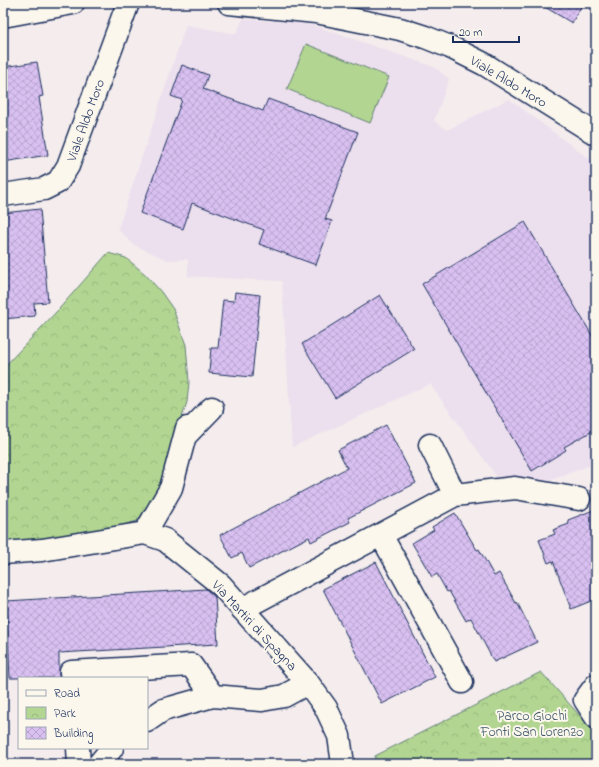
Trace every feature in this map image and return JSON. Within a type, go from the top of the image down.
[{"type":"street","points":[[3,16],[73,3]]},
{"type":"street","name":"Viale Aldo Moro","points":[[3,194],[44,189],[58,182],[62,176],[68,166],[128,3]]},
{"type":"street","name":"Viale Aldo Moro","points":[[237,3],[316,12],[340,10],[450,47],[484,64],[596,134]]},
{"type":"street","points":[[145,533],[171,488],[186,432],[212,408]]},
{"type":"street","points":[[430,445],[455,495]]},
{"type":"street","points":[[242,609],[455,495],[515,488],[579,499]]},
{"type":"street","name":"Via Martiri di Spagna","points":[[3,553],[42,550],[145,533],[165,540],[221,585],[308,683],[326,708],[340,736],[343,764]]},
{"type":"street","points":[[381,535],[462,682]]},
{"type":"street","points":[[72,677],[71,672],[191,665],[213,696]]},
{"type":"street","points":[[148,720],[163,710],[213,696],[262,700],[284,696],[308,683]]},
{"type":"street","points":[[596,685],[585,700],[596,717]]},
{"type":"street","points":[[78,749],[79,764]]},
{"type":"street","points":[[99,764],[111,749]]},
{"type":"shaded area","points":[[243,19],[309,24],[434,67],[449,79],[434,121],[447,130],[509,99],[596,164],[596,463],[510,495],[430,384],[292,447],[282,281],[188,276],[188,259],[168,260],[134,245],[118,229],[186,25],[236,34]]},
{"type":"green space","points":[[306,44],[389,77],[370,123],[287,89]]},
{"type":"green space","points":[[108,253],[126,258],[145,274],[161,292],[173,309],[186,345],[189,382],[187,402],[157,494],[137,521],[102,531],[3,543],[3,368],[59,309]]},
{"type":"green space","name":"Parco Giochi Fonti San Lorenzo","points":[[541,672],[596,734],[596,764],[374,764],[375,756]]},
{"type":"building","points":[[538,3],[583,3],[572,23]]},
{"type":"building","points":[[37,62],[43,96],[39,97],[48,155],[3,162],[3,67]]},
{"type":"building","points":[[182,65],[208,75],[203,89],[263,111],[268,99],[358,132],[325,219],[332,221],[316,265],[259,244],[264,230],[192,203],[183,229],[140,213],[182,100],[171,96]]},
{"type":"building","points":[[40,209],[48,302],[34,303],[35,316],[3,319],[3,213]]},
{"type":"building","points":[[525,222],[596,342],[596,429],[564,447],[566,450],[532,471],[422,284]]},
{"type":"building","points":[[235,292],[260,295],[252,377],[209,373],[211,348],[218,348],[223,300],[234,301]]},
{"type":"building","points":[[380,295],[414,349],[335,398],[302,344]]},
{"type":"building","points":[[386,425],[416,483],[348,518],[350,522],[311,542],[309,537],[249,568],[242,553],[232,558],[220,535],[347,468],[338,450]]},
{"type":"building","points":[[596,509],[596,599],[571,609],[553,561],[548,563],[539,540],[555,534],[553,530],[569,524],[568,520]]},
{"type":"building","points":[[455,513],[477,550],[479,549],[494,576],[499,573],[516,603],[517,602],[537,642],[494,662],[471,618],[466,621],[449,591],[447,592],[437,574],[432,577],[412,543],[434,530],[432,527]]},
{"type":"building","points":[[376,562],[435,677],[382,704],[323,589]]},
{"type":"building","points":[[206,589],[215,597],[218,644],[59,653],[59,677],[10,678],[6,601]]}]
